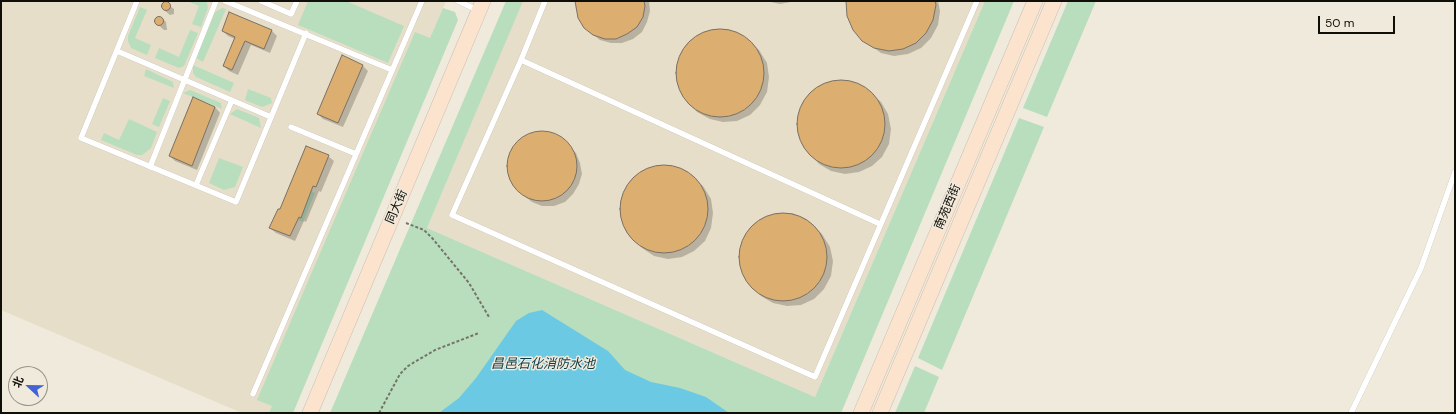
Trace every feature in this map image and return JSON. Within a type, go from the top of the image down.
[{"type":"main road","name":"南苑西街","points":[[861,413],[1035,1]]},
{"type":"main road","name":"南苑西街","points":[[880,413],[1054,1]]},
{"type":"main road","name":"同大街","points":[[310,413],[481,6]]},
{"type":"lane","points":[[137,1],[81,138],[236,202],[306,33]]},
{"type":"lane","points":[[150,166],[216,1]]},
{"type":"lane","points":[[225,1],[306,33],[392,70]]},
{"type":"lane","points":[[261,1],[291,14],[297,1]]},
{"type":"lane","points":[[253,394],[422,1]]},
{"type":"lane","points":[[458,1],[481,6]]},
{"type":"lane","points":[[545,1],[521,60],[452,215],[815,377],[977,1]]},
{"type":"lane","points":[[117,51],[271,117]]},
{"type":"lane","points":[[521,60],[880,224]]},
{"type":"lane","points":[[196,186],[232,100]]},
{"type":"lane","points":[[291,126],[356,154]]},
{"type":"lane","points":[[1351,413],[1421,268],[1455,172]]},
{"type":"path","points":[[406,222],[424,230],[433,239],[469,283],[489,317]]},
{"type":"path","points":[[379,413],[400,374],[408,366],[435,350],[478,333]]},
{"type":"shaded area","points":[[1,1],[446,1],[270,413],[242,413],[1,310]]},
{"type":"shaded area","points":[[522,1],[985,1],[815,397],[427,228]]},
{"type":"green space","points":[[187,1],[207,2],[208,8],[201,27],[192,24],[199,6]]},
{"type":"green space","points":[[308,1],[346,1],[404,26],[388,63],[298,25]]},
{"type":"green space","points":[[506,1],[523,1],[427,228],[815,397],[985,1],[1014,1],[841,413],[330,413]]},
{"type":"green space","points":[[1068,1],[1096,1],[1047,117],[1023,108]]},
{"type":"green space","points":[[140,7],[147,10],[135,38],[151,45],[147,55],[131,48],[128,41],[128,36]]},
{"type":"green space","points":[[222,8],[226,9],[203,62],[196,58],[215,12]]},
{"type":"green space","points":[[443,8],[455,12],[458,20],[293,413],[269,413],[272,406],[257,400],[415,32],[430,38]]},
{"type":"green space","points":[[190,30],[198,33],[184,66],[179,68],[155,58],[159,48],[179,57]]},
{"type":"green space","points":[[193,65],[234,83],[230,92],[196,77],[193,73]]},
{"type":"green space","points":[[146,69],[173,82],[174,88],[144,76]]},
{"type":"green space","points":[[248,89],[271,98],[272,103],[262,107],[245,100]]},
{"type":"green space","points":[[190,90],[221,103],[222,109],[183,93]]},
{"type":"green space","points":[[163,98],[170,101],[159,127],[152,124]]},
{"type":"green space","points":[[237,109],[259,118],[261,128],[230,114]]},
{"type":"green space","points":[[1019,118],[1044,127],[942,370],[918,358]]},
{"type":"green space","points":[[129,119],[157,132],[151,148],[142,155],[137,155],[101,140],[104,133],[119,140]]},
{"type":"green space","points":[[219,158],[243,167],[235,187],[224,190],[209,183]]},
{"type":"green space","points":[[311,191],[315,193],[303,222],[298,220],[299,217],[301,217]]},
{"type":"green space","points":[[915,366],[939,377],[924,413],[895,413]]},
{"type":"water","name":"昌邑石化消防水池","points":[[542,310],[608,351],[625,370],[651,382],[680,388],[706,397],[729,413],[439,413],[459,398],[476,378],[516,321],[529,313]]},
{"type":"building","points":[[575,1],[644,1],[645,6],[643,17],[637,27],[616,39],[605,39],[593,35],[584,28],[578,18]]},
{"type":"building","points":[[846,1],[935,1],[936,5],[933,20],[926,33],[916,43],[903,49],[889,51],[874,48],[862,41],[853,30],[847,16]]},
{"type":"building","points":[[164,2],[168,2],[170,6],[168,10],[164,10],[162,8],[162,4]]},
{"type":"building","points":[[229,12],[272,30],[264,49],[245,41],[232,70],[223,66],[235,37],[222,31]]},
{"type":"building","points":[[157,17],[161,17],[163,21],[161,25],[157,25],[155,23],[155,19]]},
{"type":"building","points":[[711,29],[729,29],[745,36],[757,48],[764,64],[764,82],[757,98],[745,110],[729,117],[711,117],[695,110],[683,98],[676,82],[676,64],[683,48],[695,36]]},
{"type":"building","points":[[342,55],[363,65],[338,123],[317,114]]},
{"type":"building","points":[[832,80],[850,80],[866,87],[878,99],[885,115],[885,133],[878,149],[866,161],[850,168],[832,168],[816,161],[804,149],[797,133],[797,115],[804,99],[816,87]]},
{"type":"building","points":[[193,97],[215,107],[192,166],[169,156]]},
{"type":"building","points":[[542,131],[555,134],[567,141],[574,153],[577,166],[574,179],[567,191],[555,198],[542,201],[529,198],[517,191],[510,179],[507,166],[510,153],[517,141],[529,134]]},
{"type":"building","points":[[306,146],[329,155],[316,187],[313,186],[301,218],[299,217],[290,236],[269,228],[278,209],[280,209]]},
{"type":"building","points":[[655,165],[673,165],[689,172],[701,184],[708,200],[708,218],[701,234],[689,246],[673,253],[655,253],[639,246],[627,234],[620,218],[620,200],[627,184],[639,172]]},
{"type":"building","points":[[774,213],[792,213],[808,220],[820,232],[827,248],[827,266],[820,282],[808,294],[792,301],[774,301],[758,294],[746,282],[739,266],[739,248],[746,232],[758,220]]}]
